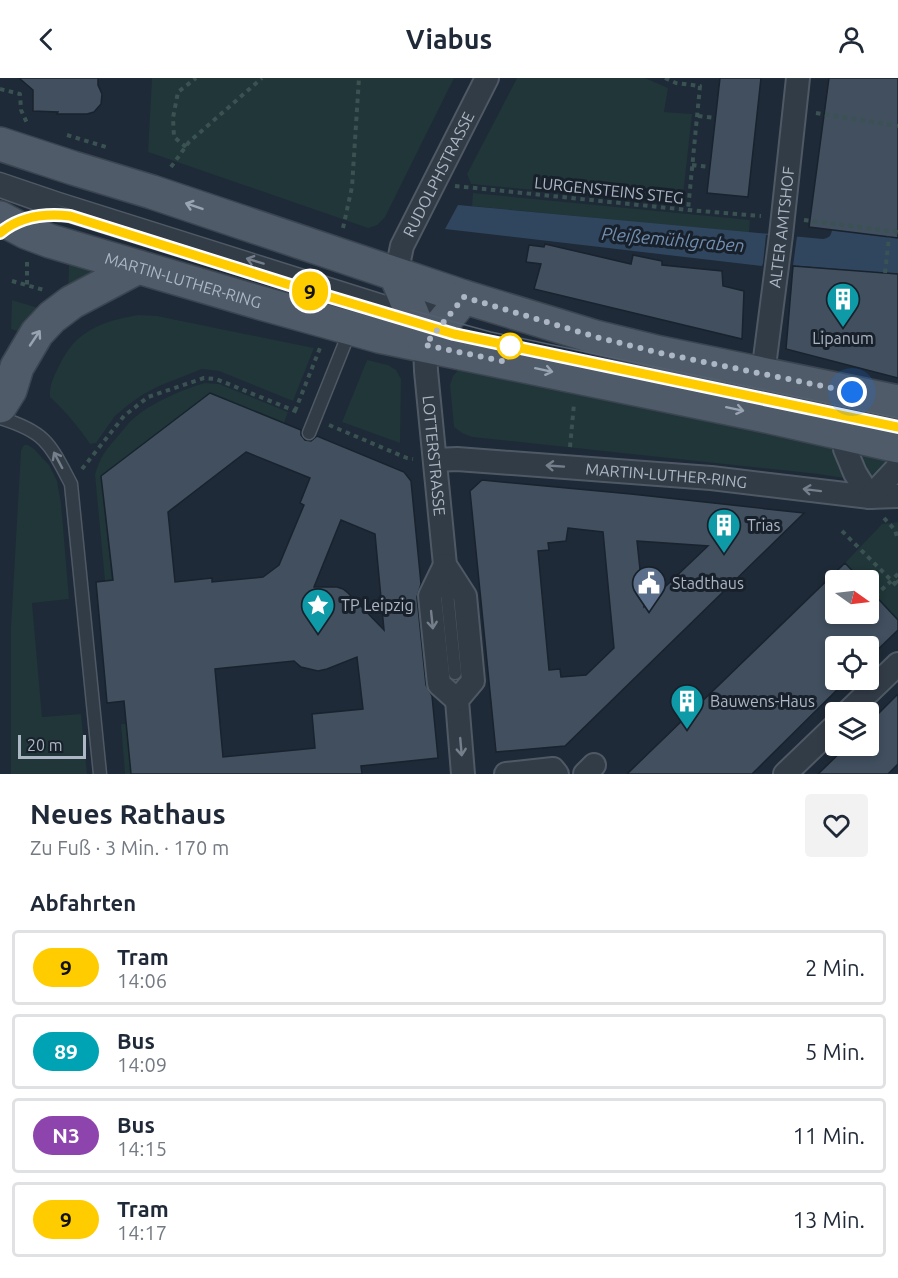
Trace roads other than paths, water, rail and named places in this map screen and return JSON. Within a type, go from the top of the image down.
[{"type":"main road","points":[[12,143],[73,168],[152,192],[464,297],[596,337],[660,353],[898,402]]},
{"type":"main road","name":"MARTIN-LUTHER-RING","points":[[13,215],[26,232],[50,241],[351,328],[418,326],[898,446]]},
{"type":"main road","points":[[0,406],[10,390],[17,366],[38,333],[52,317],[72,302],[138,267]]},
{"type":"main road","points":[[396,275],[418,326],[464,297]]},
{"type":"street","name":"RUDOLPHSTRASSE","points":[[396,275],[402,246],[487,78]]},
{"type":"street","name":"ALTER AMTSHOF","points":[[763,374],[778,265],[789,224],[798,78]]},
{"type":"street","name":"LOTTERSTRASSE","points":[[418,326],[426,371],[445,565],[465,596],[473,681],[457,700]]},
{"type":"street","points":[[845,433],[845,449],[855,473],[870,497],[898,467]]},
{"type":"street","name":"MARTIN-LUTHER-RING","points":[[435,460],[457,459],[711,478],[870,497],[898,496]]},
{"type":"street","points":[[445,565],[430,596],[439,684],[457,700],[463,774]]},
{"type":"street","points":[[858,702],[898,664]]},
{"type":"street","points":[[785,774],[825,736]]},
{"type":"street","points":[[506,774],[553,769],[557,774]]},
{"type":"lane","points":[[0,179],[418,326]]},
{"type":"lane","points":[[0,191],[13,215]]},
{"type":"lane","points":[[13,215],[49,199],[69,203]]},
{"type":"lane","points":[[13,215],[70,216],[418,326]]},
{"type":"lane","points":[[13,215],[70,216]]},
{"type":"lane","points":[[309,433],[351,328]]},
{"type":"lane","points":[[0,418],[16,423],[42,437],[52,448],[71,484],[100,774]]},
{"type":"lane","points":[[445,565],[455,673]]},
{"type":"water","name":"Pleißemühlgraben","points":[[458,205],[823,239],[831,234],[832,230],[898,238],[898,274],[763,263],[762,266],[445,229]]},
{"type":"tram line","name":"9","points":[[0,233],[11,225],[30,217],[50,214],[70,216],[454,334],[898,427]]},
{"type":"tram line","points":[[411,310],[491,332],[898,418]]},
{"type":"tram line","points":[[417,324],[487,342],[819,410]]},
{"type":"place","name":"Lipanum","points":[[843,328]]},
{"type":"place","name":"Trias","points":[[724,554]]},
{"type":"place","name":"Stadthaus","points":[[649,612]]},
{"type":"place","name":"TP Leipzig","points":[[318,634]]},
{"type":"place","name":"Bauwens-Haus","points":[[687,730]]}]
